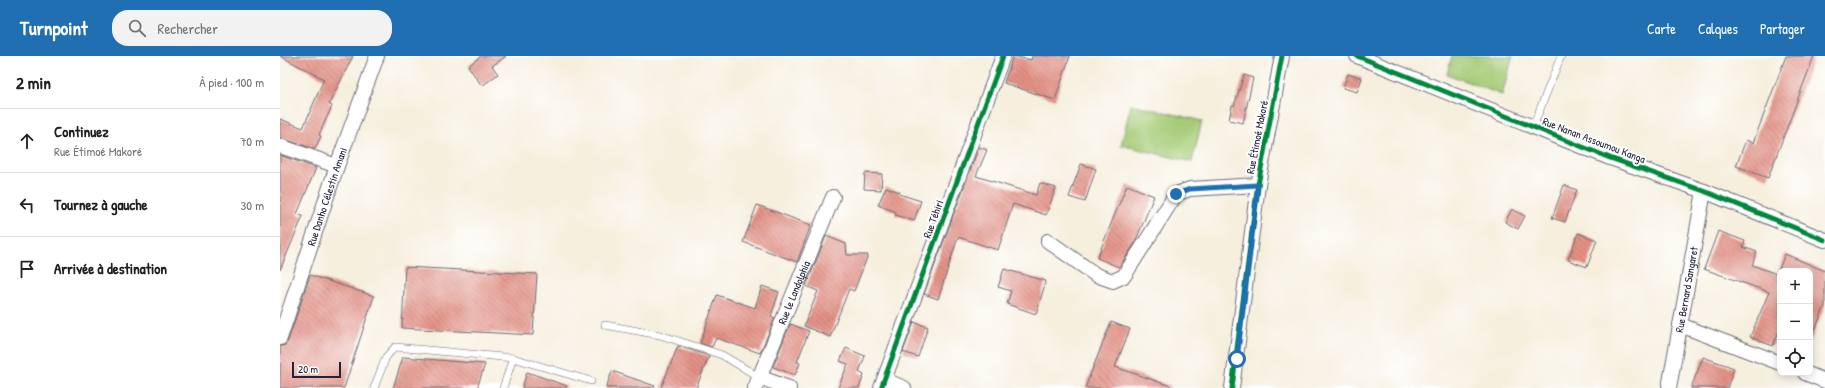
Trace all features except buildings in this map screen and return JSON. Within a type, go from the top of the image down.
[{"type":"street","name":"Rue Danho Célestin Amani","points":[[280,338],[337,166],[377,56]]},
{"type":"street","name":"Rue Téhiri","points":[[883,384],[1003,56]]},
{"type":"street","name":"Rue Étimoé Makoré","points":[[1232,388],[1258,185],[1282,56]]},
{"type":"street","name":"Rue Nanan Assoumou Kanga","points":[[1357,56],[1610,158],[1704,191],[1825,240]]},
{"type":"street","points":[[280,146],[337,166]]},
{"type":"street","points":[[1048,241],[1096,275],[1113,281],[1124,276],[1176,194],[1190,189],[1258,185]]},
{"type":"street","name":"Rue Bernard Sangaret","points":[[1669,388],[1704,191]]},
{"type":"street","name":"Rue le Landolphia","points":[[757,382],[833,197]]},
{"type":"street","points":[[1680,325],[1777,362]]},
{"type":"street","points":[[1812,376],[1825,381]]},
{"type":"street","points":[[757,382],[789,388]]},
{"type":"street","points":[[883,384],[904,388]]},
{"type":"lane","points":[[1533,127],[1561,56]]},
{"type":"lane","points":[[605,325],[660,335],[722,355],[757,382]]},
{"type":"lane","points":[[374,388],[386,357],[395,347],[513,358],[591,380]]},
{"type":"lane","points":[[503,388],[513,358]]},
{"type":"green space","points":[[1452,56],[1513,56],[1502,95],[1447,74]]},
{"type":"green space","points":[[1131,104],[1202,121],[1192,162],[1121,145]]},
{"type":"cycle path","points":[[881,388],[1003,56]]},
{"type":"cycle path","points":[[1232,388],[1258,185],[1282,56]]},
{"type":"cycle path","points":[[1357,56],[1610,158],[1704,191],[1825,240]]},
{"type":"route","points":[[1176,194],[1190,189],[1258,185],[1237,359]]}]
